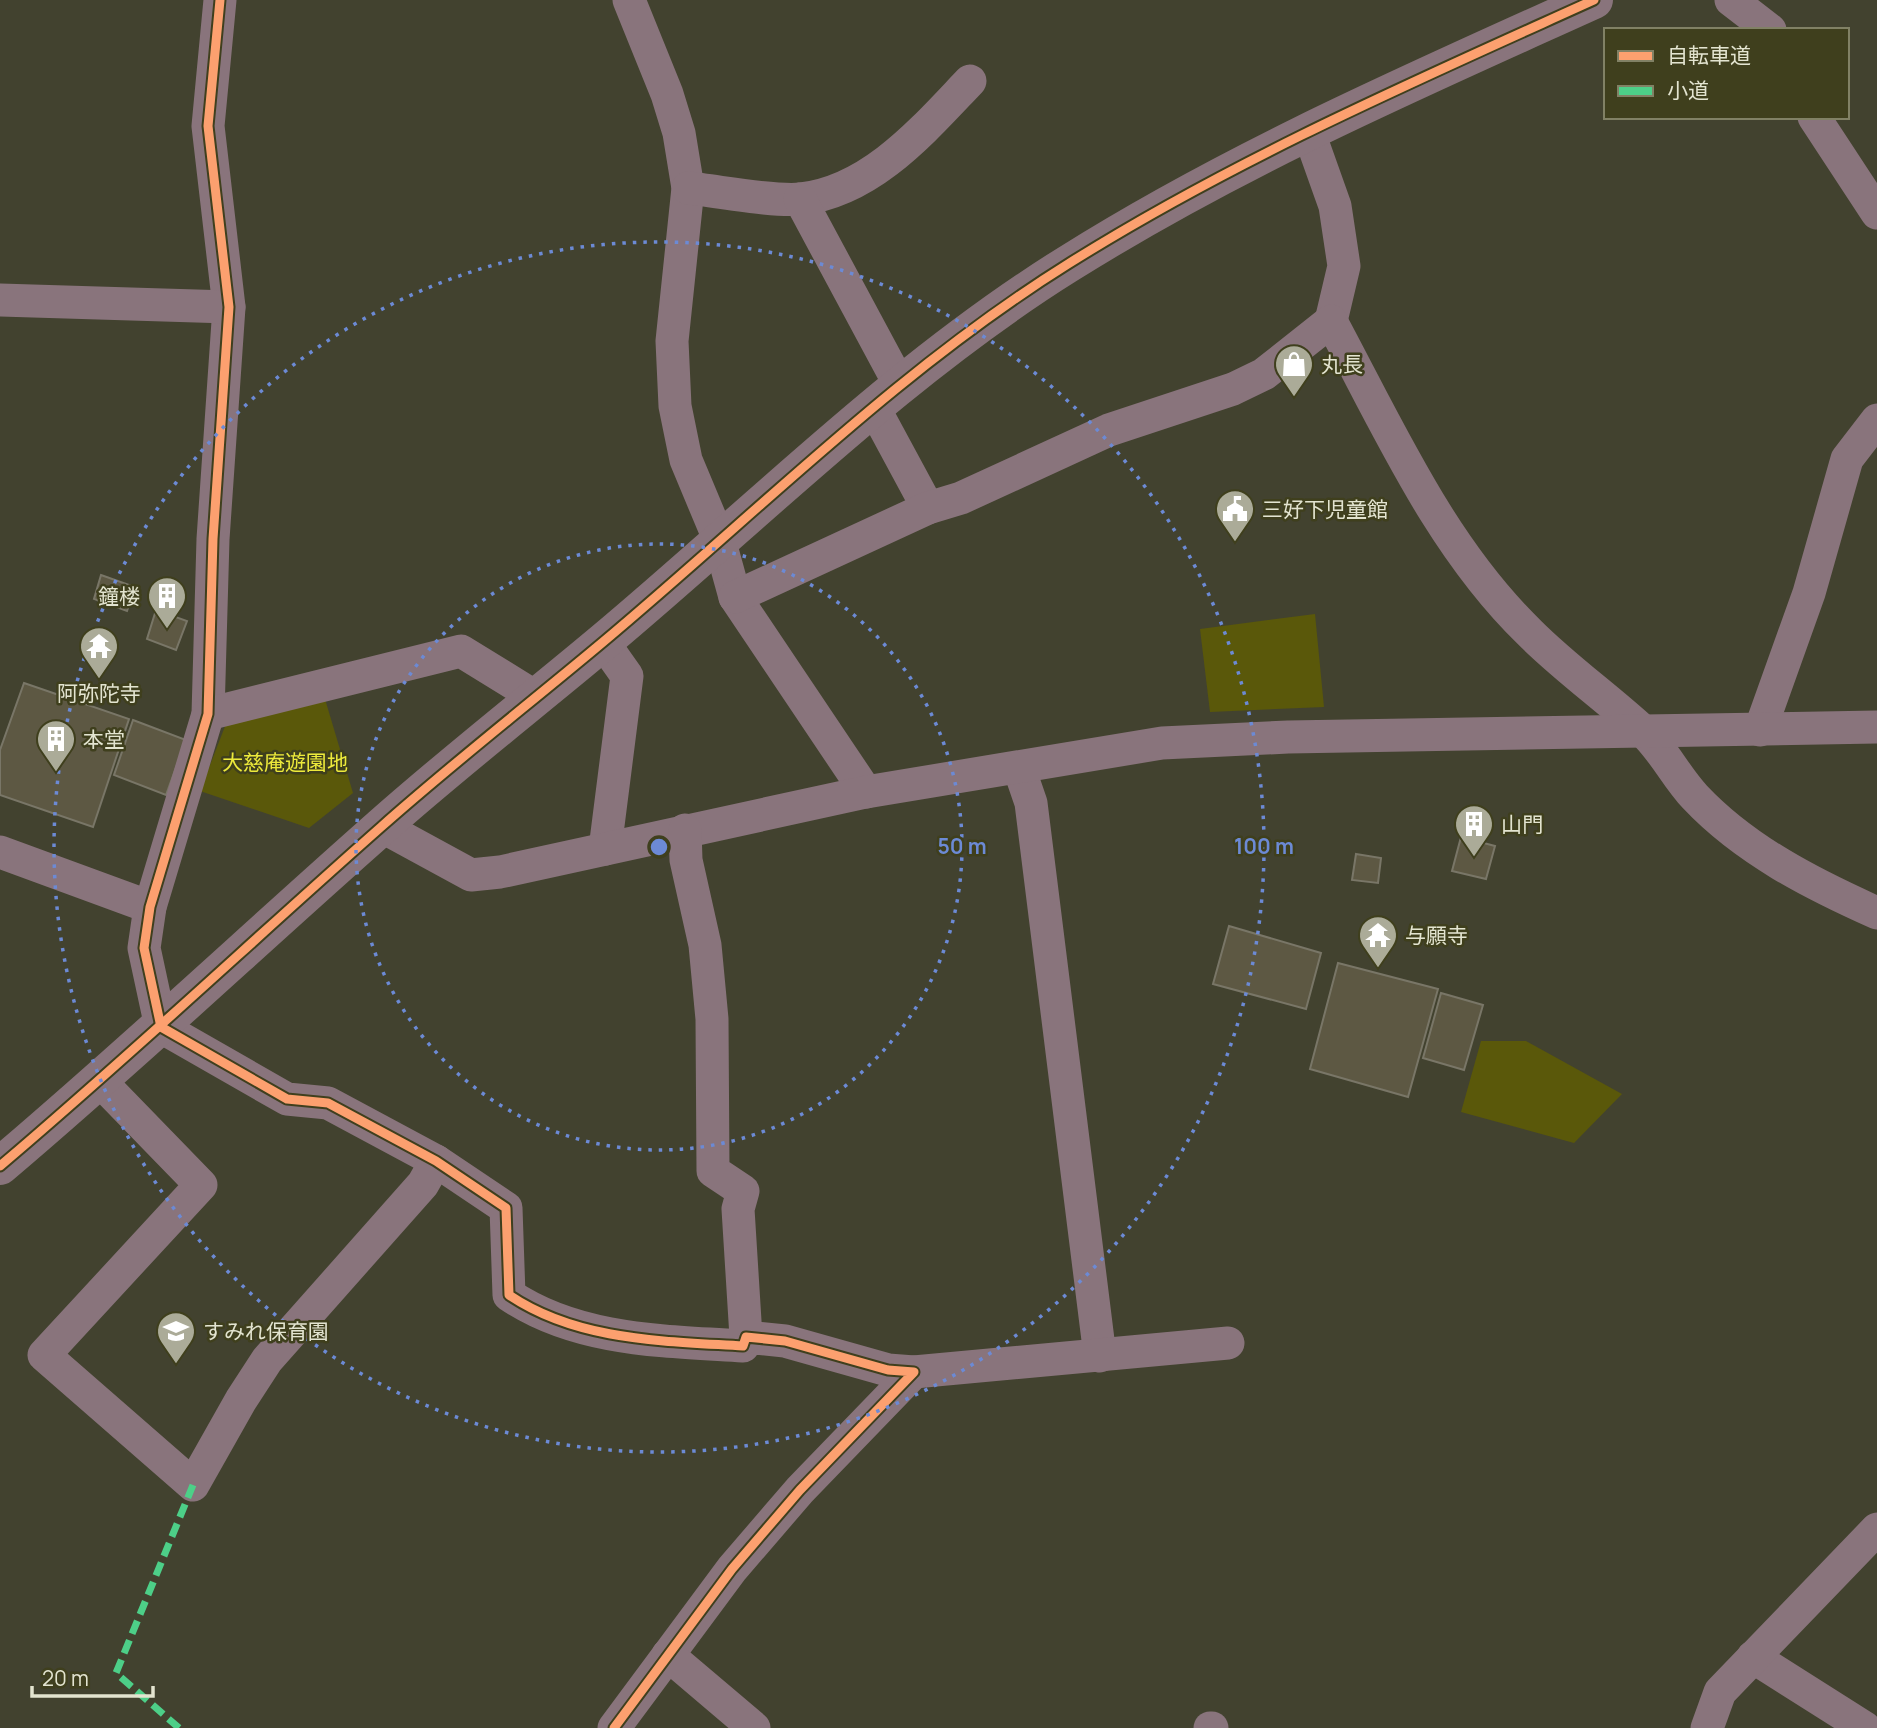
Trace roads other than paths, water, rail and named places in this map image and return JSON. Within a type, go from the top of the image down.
[{"type":"street","points":[[220,0],[208,126],[229,307],[213,540],[208,714],[150,907],[144,948],[161,1027],[287,1099],[328,1104],[436,1161],[506,1208],[509,1295],[536,1313],[623,1338],[743,1346],[746,1337],[738,1209],[743,1191],[713,1171],[712,1019],[705,945],[687,860],[685,830]]},
{"type":"street","points":[[629,0],[675,120],[688,188],[671,341],[674,395],[686,460],[719,539],[736,597],[866,792]]},
{"type":"street","points":[[0,1166],[100,1082],[381,826],[534,696],[603,642],[719,539],[887,398],[1066,265],[1308,130],[1594,0]]},
{"type":"street","points":[[1731,0],[1767,28]]},
{"type":"street","points":[[688,188],[800,199],[840,188],[902,151],[970,81]]},
{"type":"street","points":[[1815,119],[1877,213]]},
{"type":"street","points":[[736,597],[928,508],[961,498],[1109,430],[1233,389],[1264,374],[1331,321],[1344,266],[1335,206],[1308,130]]},
{"type":"street","points":[[800,199],[887,398],[928,508]]},
{"type":"street","points":[[0,300],[229,307]]},
{"type":"street","points":[[1331,321],[1424,497],[1486,581],[1529,632],[1645,732],[1695,797],[1733,831],[1794,874],[1877,913]]},
{"type":"street","points":[[1760,730],[1809,593],[1847,459],[1877,420]]},
{"type":"street","points":[[603,642],[627,676],[605,849]]},
{"type":"street","points":[[208,714],[461,651],[534,696]]},
{"type":"street","points":[[381,826],[471,875],[500,873],[866,792],[1162,743],[1288,737],[1877,727]]},
{"type":"street","points":[[1018,768],[1031,803],[1035,830],[1100,1356]]},
{"type":"street","points":[[0,852],[150,907]]},
{"type":"street","points":[[100,1082],[201,1185],[44,1355],[194,1485],[240,1399],[267,1360],[423,1184],[436,1161]]},
{"type":"street","points":[[746,1337],[785,1341],[888,1370],[914,1372],[1228,1343]]},
{"type":"street","points":[[614,1728],[732,1569],[800,1490],[914,1372]]},
{"type":"street","points":[[1707,1728],[1720,1692],[1877,1529]]},
{"type":"street","points":[[668,1655],[754,1728]]},
{"type":"street","points":[[1753,1657],[1865,1728]]},
{"type":"place","name":"丸長","points":[[1294,398]]},
{"type":"place","name":"三好下児童館","points":[[1235,543]]},
{"type":"place","name":"鐘楼","points":[[167,630]]},
{"type":"place","name":"阿弥陀寺","points":[[99,680]]},
{"type":"place","name":"本堂","points":[[56,773]]},
{"type":"place","name":"山門","points":[[1474,858]]},
{"type":"place","name":"与願寺","points":[[1378,969]]},
{"type":"place","name":"すみれ保育園","points":[[176,1365]]},
{"type":"park label","name":"大慈庵遊園地","points":[[285,762]]}]
